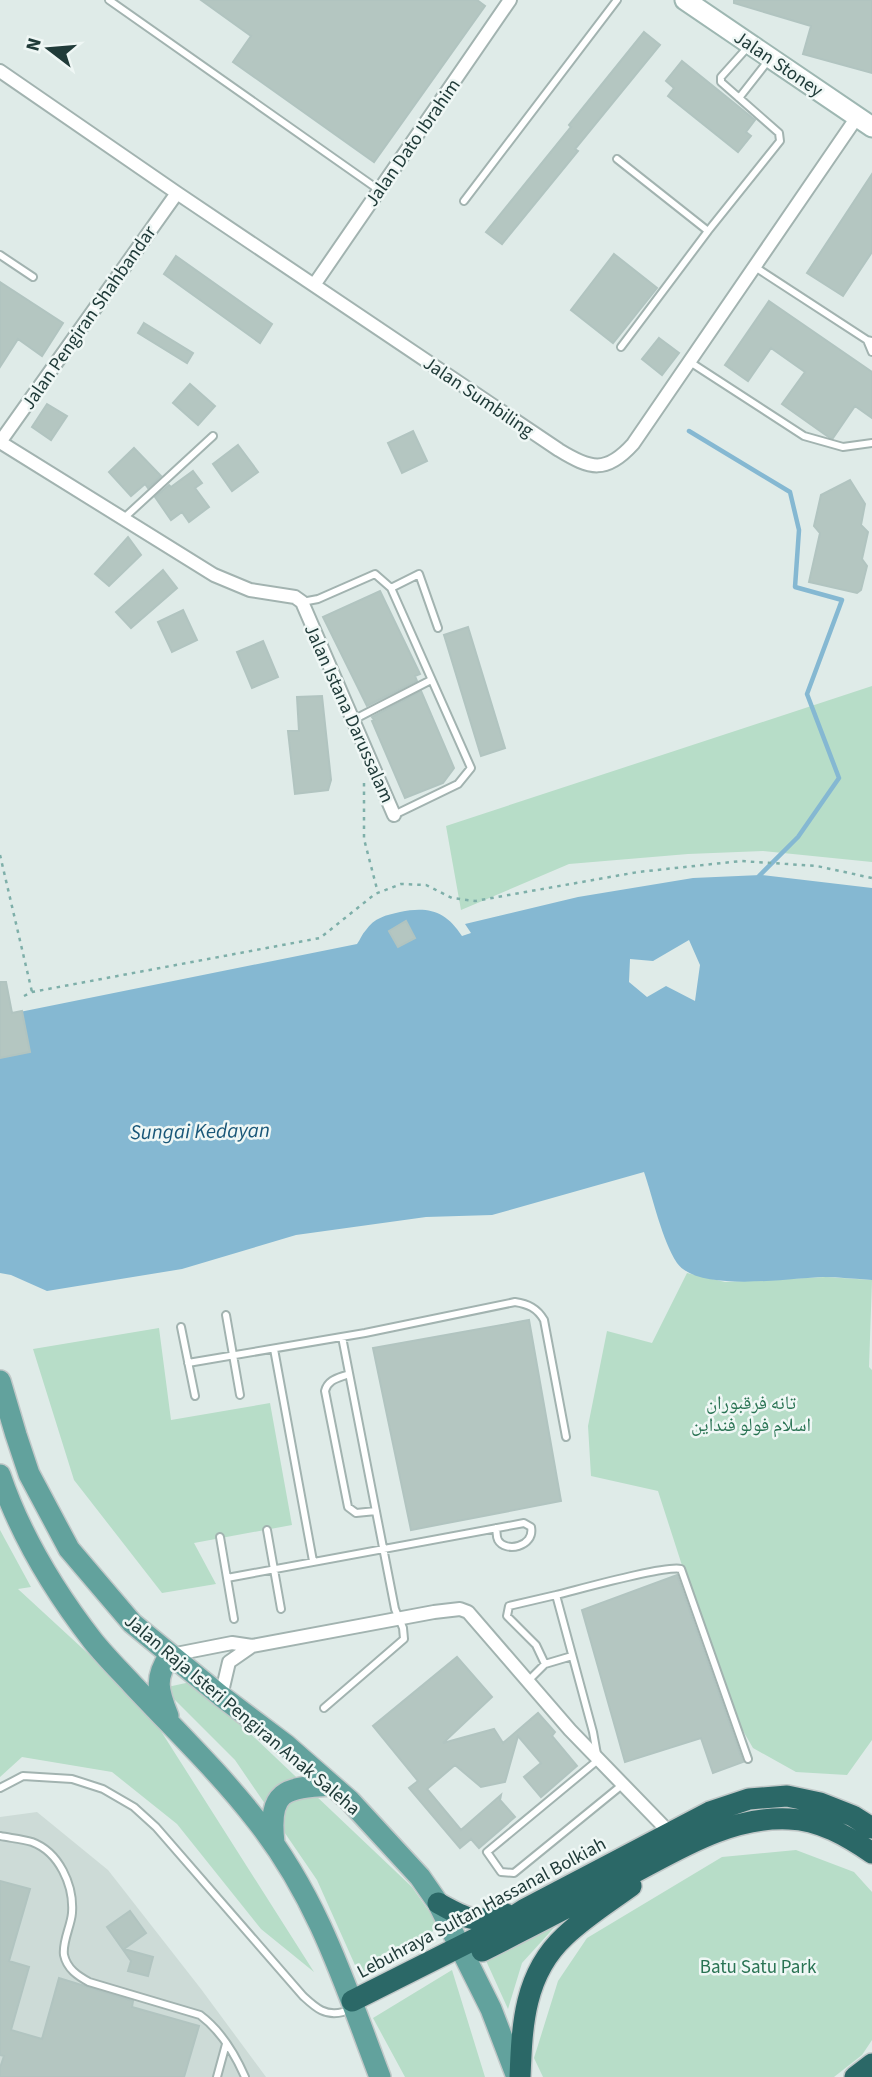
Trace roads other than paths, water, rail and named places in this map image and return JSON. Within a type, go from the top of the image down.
[{"type":"highway","name":"Lebuhraya Sultan Hassanal Bolkiah","points":[[350,2009],[463,1953],[675,1841],[710,1812],[749,1799],[787,1796],[820,1803],[853,1816],[872,1828]]},
{"type":"highway","name":"Lebuhraya Sultan Hassanal Bolkiah","points":[[463,1953],[525,1909],[675,1841],[742,1823],[793,1819],[824,1826],[845,1835],[872,1853]]},
{"type":"highway","points":[[519,2077],[523,2018],[528,1992],[536,1973],[565,1936],[675,1841]]},
{"type":"highway","points":[[438,1903],[466,1918],[486,1920],[525,1909]]},
{"type":"highway","points":[[855,2077],[872,2064]]},
{"type":"main road","name":"Jalan Raja Isteri Pengiran Anak Saleha","points":[[0,1381],[29,1474],[69,1549],[132,1623],[286,1745],[350,1801],[420,1877],[438,1903],[491,2008],[519,2077]]},
{"type":"main road","points":[[0,1475],[23,1530],[57,1591],[94,1642],[213,1768],[274,1843],[308,1898],[329,1940],[350,2009],[380,2077]]},
{"type":"main road","points":[[170,1655],[163,1666],[158,1691],[173,1728]]},
{"type":"main road","points":[[274,1843],[273,1808],[283,1793],[298,1787],[331,1785]]},
{"type":"street","name":"Jalan Dato Ibrahim","points":[[314,285],[510,0]]},
{"type":"street","name":"Jalan Stoney","points":[[698,4],[865,122]]},
{"type":"street","name":"Jalan Sumbiling","points":[[0,71],[559,450],[578,462],[600,467],[621,458],[633,444],[755,267],[865,122]]},
{"type":"street","name":"Jalan Pengiran Shahbandar","points":[[0,442],[177,193]]},
{"type":"street","name":"Jalan Istana Darussalam","points":[[0,442],[214,575],[250,590],[295,597],[302,602],[394,815]]},
{"type":"street","points":[[170,1655],[232,1643],[252,1646],[460,1609],[468,1612],[621,1785],[675,1841]]},
{"type":"street","points":[[221,1696],[229,1662],[252,1646]]},
{"type":"lane","points":[[109,0],[380,190]]},
{"type":"lane","points":[[464,201],[617,0]]},
{"type":"lane","points":[[621,347],[780,141],[779,133],[720,79],[751,44]]},
{"type":"lane","points":[[738,98],[771,58]]},
{"type":"lane","points":[[617,159],[708,231]]},
{"type":"lane","points":[[0,256],[33,277]]},
{"type":"lane","points":[[755,267],[869,341],[872,352]]},
{"type":"lane","points":[[690,362],[804,436],[843,447],[872,443]]},
{"type":"lane","points":[[124,518],[213,436]]},
{"type":"lane","name":"Jalan Istana Darussalam","points":[[302,602],[318,599],[375,574],[391,588],[471,768],[458,784],[394,815]]},
{"type":"lane","points":[[391,588],[419,574],[438,628]]},
{"type":"lane","points":[[353,720],[431,680]]},
{"type":"lane","points":[[188,1363],[342,1337],[515,1302],[532,1307],[544,1320],[566,1437]]},
{"type":"lane","points":[[226,1315],[240,1395]]},
{"type":"lane","points":[[181,1327],[195,1396]]},
{"type":"lane","points":[[324,1708],[404,1639],[395,1609],[342,1337]]},
{"type":"lane","points":[[274,1349],[313,1561]]},
{"type":"lane","points":[[349,1374],[331,1381],[326,1385],[325,1391],[348,1507],[356,1513],[376,1511]]},
{"type":"lane","points":[[227,1578],[313,1561],[384,1549],[496,1528],[524,1523],[531,1527],[533,1533],[526,1544],[503,1546],[498,1540],[496,1528]]},
{"type":"lane","points":[[267,1530],[281,1609]]},
{"type":"lane","points":[[220,1537],[234,1619]]},
{"type":"lane","points":[[545,1664],[536,1645],[507,1616],[509,1606],[681,1569],[748,1759]]},
{"type":"lane","points":[[556,1595],[598,1759],[487,1852],[501,1872],[514,1873],[621,1785]]},
{"type":"lane","points":[[528,1681],[545,1664],[572,1656]]},
{"type":"lane","points":[[0,1788],[23,1776],[72,1779],[103,1789],[134,1807],[156,1827],[303,1996],[327,2013],[350,2009]]},
{"type":"lane","points":[[0,1836],[32,1842],[47,1850],[66,1877],[72,1912],[64,1953],[77,1976],[200,2015],[212,2024],[245,2077]]},
{"type":"lane","points":[[217,2077],[226,2044]]},
{"type":"water","name":"Sungai Kedayan","points":[[761,875],[872,888],[872,1280],[823,1277],[745,1282],[704,1278],[688,1272],[677,1263],[667,1243],[644,1172],[492,1215],[426,1217],[296,1235],[182,1269],[47,1291],[0,1273],[0,1016],[357,944],[377,920],[400,912],[436,912],[450,921],[462,936],[471,933],[465,924],[578,897],[693,878]],"holes":[[[689,940],[700,965],[695,1001],[666,986],[647,997],[629,982],[630,959],[653,961]]]},
{"type":"waterway","points":[[689,431],[790,492],[799,530],[795,587],[842,600],[807,694],[839,778],[798,837],[759,876]]},
{"type":"park label","name":"تانه فرقبوران اسلام فولو فنداين","points":[[751,1413]]},
{"type":"park label","name":"Batu Satu Park","points":[[758,1966]]}]
